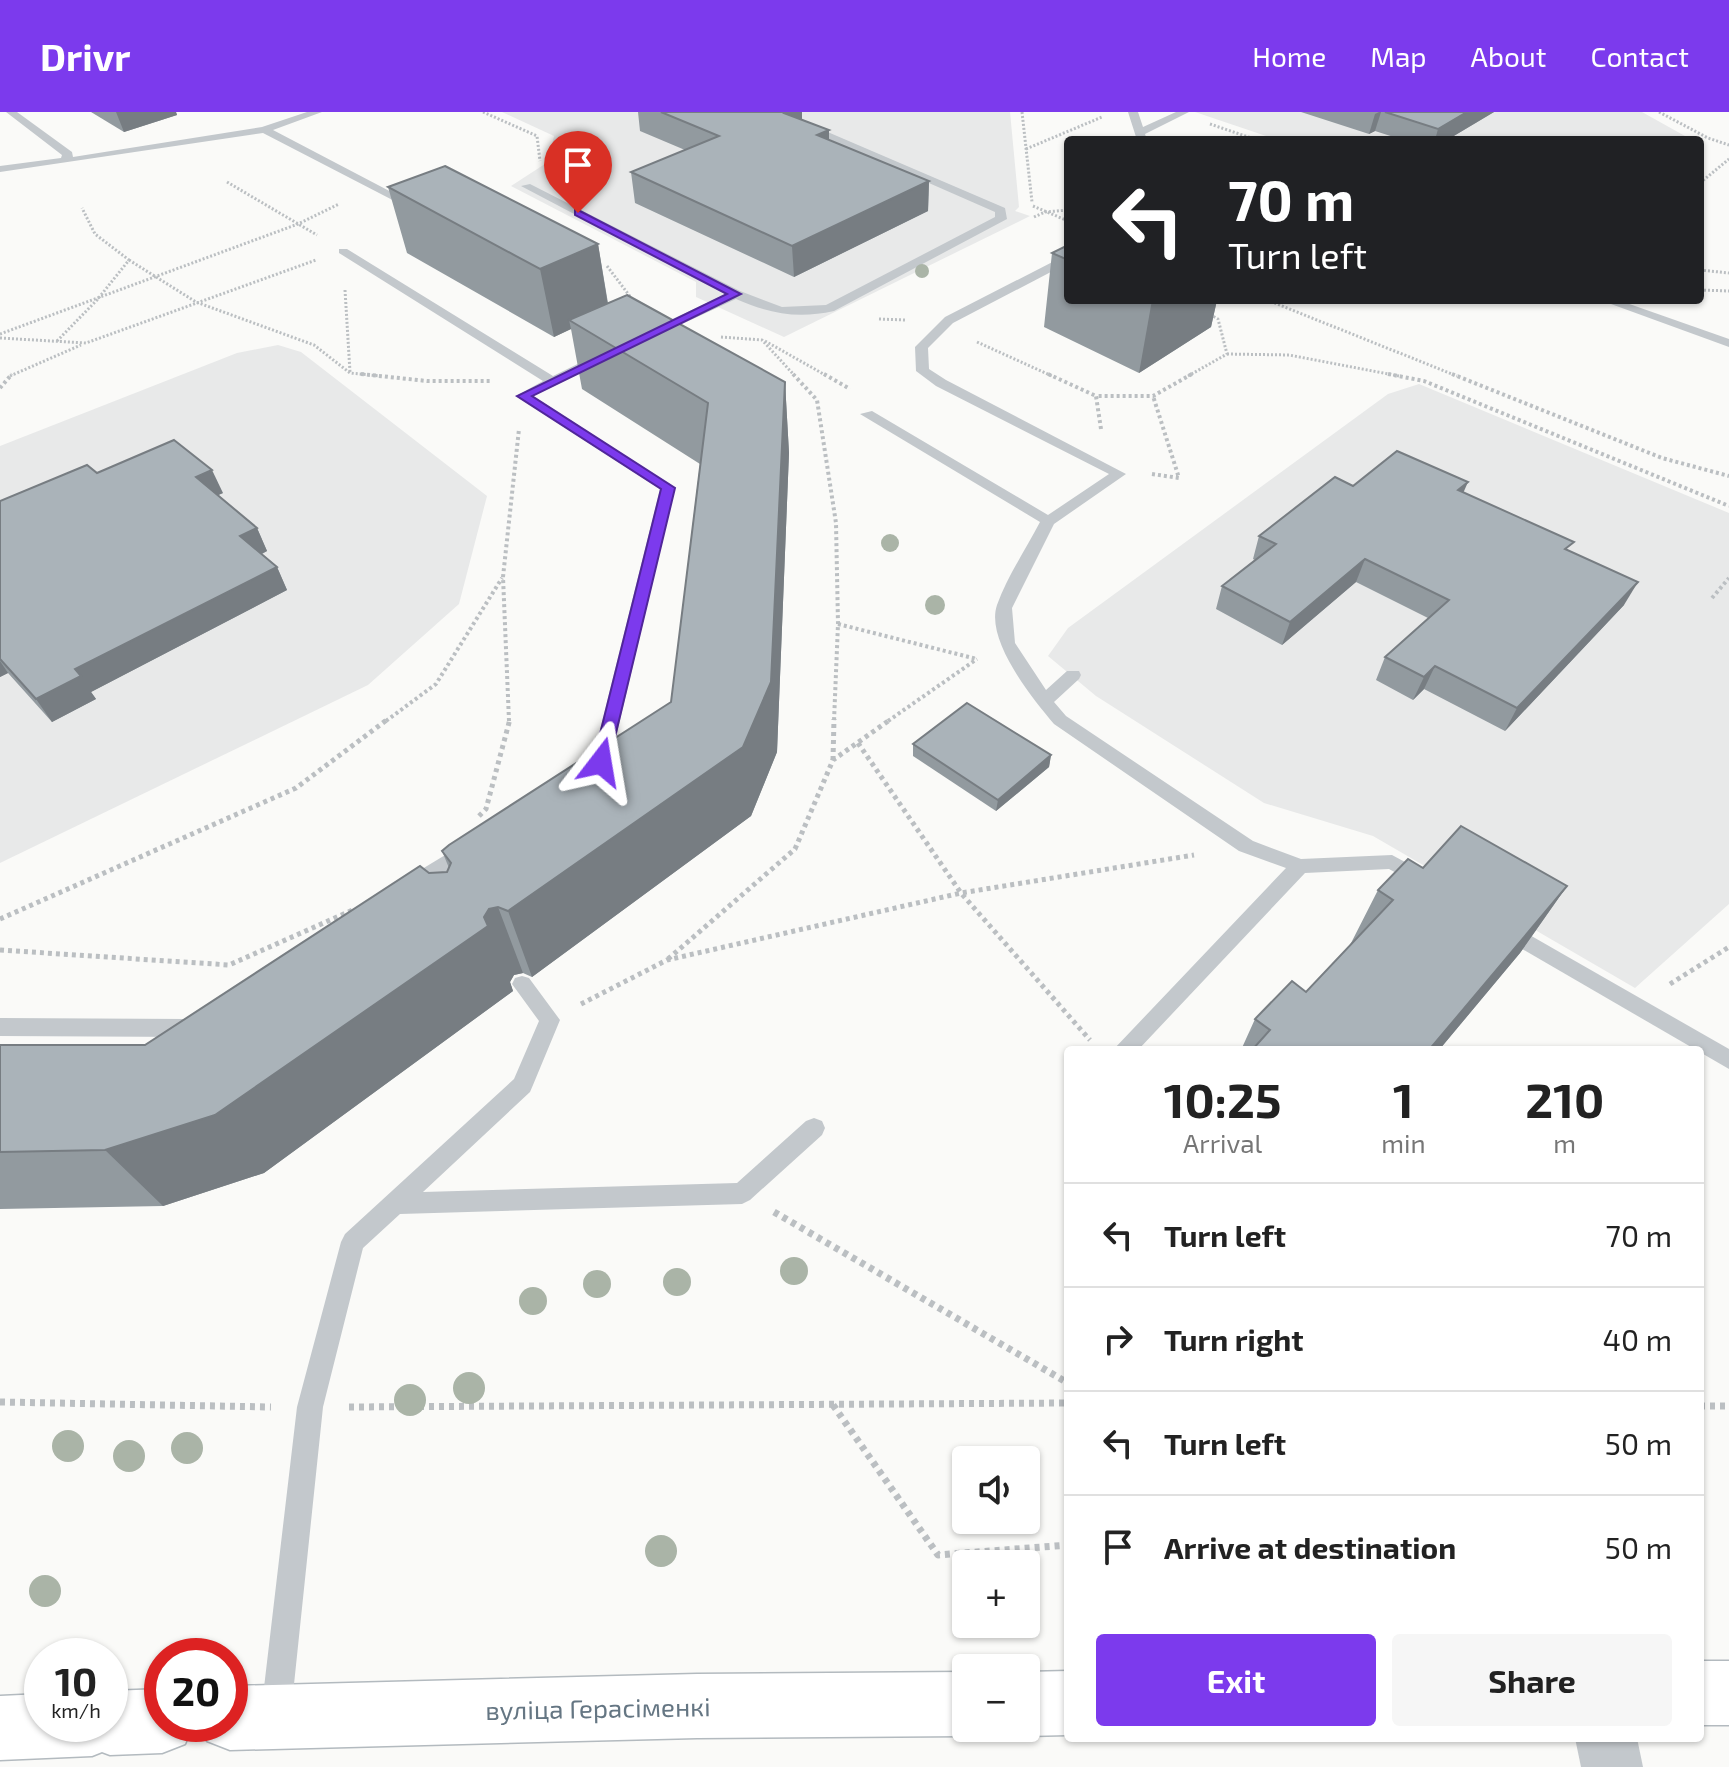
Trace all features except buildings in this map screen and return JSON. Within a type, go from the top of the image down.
[{"type":"street","points":[[1704,1693],[1729,1693]]},
{"type":"street","points":[[1040,1704],[1064,1703]]},
{"type":"street","name":"вуліца Герасіменкі","points":[[253,1718],[697,1706],[952,1704]]},
{"type":"street","points":[[0,1728],[24,1727]]},
{"type":"street","points":[[1607,1742],[1612,1767]]},
{"type":"lane","points":[[11,112],[68,154],[66,161]]},
{"type":"lane","points":[[0,169],[264,130],[317,112]]},
{"type":"lane","points":[[526,186],[736,294],[780,313],[803,314],[830,308],[1001,219],[1001,210],[772,112]]},
{"type":"lane","points":[[1133,112],[1140,136]]},
{"type":"lane","points":[[1142,136],[1183,113]]},
{"type":"lane","points":[[264,130],[412,206]]},
{"type":"lane","points":[[343,251],[552,381]]},
{"type":"lane","points":[[1064,260],[949,320],[921,347],[923,371],[941,383],[1119,474],[1048,521],[1004,608],[1007,643],[1044,701],[1060,720],[1246,846],[1300,866],[1392,862],[1446,894]]},
{"type":"lane","points":[[650,335],[736,294]]},
{"type":"lane","points":[[1617,304],[1729,343]]},
{"type":"lane","points":[[523,396],[617,351]]},
{"type":"lane","points":[[523,396],[668,488],[601,762],[574,779]]},
{"type":"lane","points":[[867,414],[1048,521]]},
{"type":"lane","points":[[1044,701],[1073,675]]},
{"type":"lane","points":[[387,900],[419,888],[480,840]]},
{"type":"lane","points":[[1128,1046],[1300,866]]},
{"type":"lane","points":[[1487,918],[1729,1060]]},
{"type":"lane","points":[[253,1718],[310,1407],[353,1242],[522,1085],[550,1020],[522,984]]},
{"type":"lane","points":[[0,1027],[190,1028],[216,1011]]},
{"type":"lane","points":[[397,1203],[742,1193],[814,1128]]},
{"type":"path","points":[[483,112],[537,136],[541,161],[532,168]]},
{"type":"path","points":[[1659,112],[1708,138],[1729,145]]},
{"type":"path","points":[[1026,149],[1112,113]]},
{"type":"path","points":[[1183,113],[1246,136]]},
{"type":"path","points":[[1704,180],[1729,159]]},
{"type":"path","points":[[227,182],[343,251]]},
{"type":"path","points":[[0,336],[152,276],[298,224],[376,186]]},
{"type":"path","points":[[1033,206],[1064,219]]},
{"type":"path","points":[[82,208],[95,234],[152,276],[196,302],[314,345],[350,373],[427,381],[552,381]]},
{"type":"path","points":[[1045,212],[1064,210]]},
{"type":"path","points":[[0,388],[13,373],[86,343],[343,251]]},
{"type":"path","points":[[343,251],[350,373]]},
{"type":"path","points":[[56,342],[97,300],[129,260]]},
{"type":"path","points":[[597,261],[609,267],[650,335]]},
{"type":"path","points":[[1704,270],[1729,273]]},
{"type":"path","points":[[1704,290],[1729,291]]},
{"type":"path","points":[[1277,304],[1662,458],[1729,476]]},
{"type":"path","points":[[706,308],[859,394]]},
{"type":"path","points":[[0,336],[86,343]]},
{"type":"path","points":[[975,341],[1096,396]]},
{"type":"path","points":[[1227,354],[1289,355],[1424,381],[1729,506]]},
{"type":"path","points":[[550,1020],[667,960],[795,849],[833,760],[838,624],[836,523],[817,400],[774,355]]},
{"type":"path","points":[[475,819],[486,809],[511,715],[503,577],[523,396]]},
{"type":"path","points":[[1143,473],[1179,478],[1153,396]]},
{"type":"path","points":[[0,919],[296,788],[436,684],[503,577]]},
{"type":"path","points":[[1712,598],[1729,578]]},
{"type":"path","points":[[838,624],[977,659],[1044,701]]},
{"type":"path","points":[[833,760],[977,659]]},
{"type":"path","points":[[858,743],[961,893],[1095,1046]]},
{"type":"path","points":[[667,960],[961,893],[1246,846]]},
{"type":"path","points":[[0,950],[229,965],[419,888]]},
{"type":"path","points":[[1635,1006],[1729,947]]},
{"type":"path","points":[[742,1193],[1064,1381]]},
{"type":"path","points":[[0,1402],[310,1407],[1064,1403]]},
{"type":"path","points":[[833,1405],[938,1555],[1064,1545]]},
{"type":"path","points":[[1704,1406],[1729,1406]]},
{"type":"shaded area","points":[[502,112],[1010,112],[1019,207],[1015,211],[1030,216],[784,337],[696,297],[696,282],[511,186],[548,162],[554,136]]},
{"type":"shaded area","points":[[1195,112],[1642,112],[1685,136],[1266,136]]},
{"type":"shaded area","points":[[278,345],[301,352],[487,496],[459,604],[368,685],[0,863],[0,446],[237,353]]},
{"type":"shaded area","points":[[1419,384],[1729,513],[1729,904],[1635,988],[1373,836],[1264,803],[1096,696],[1048,656],[1068,628],[1388,394]]},
{"type":"route","points":[[578,213],[736,294],[523,396],[668,488],[601,762]]}]
